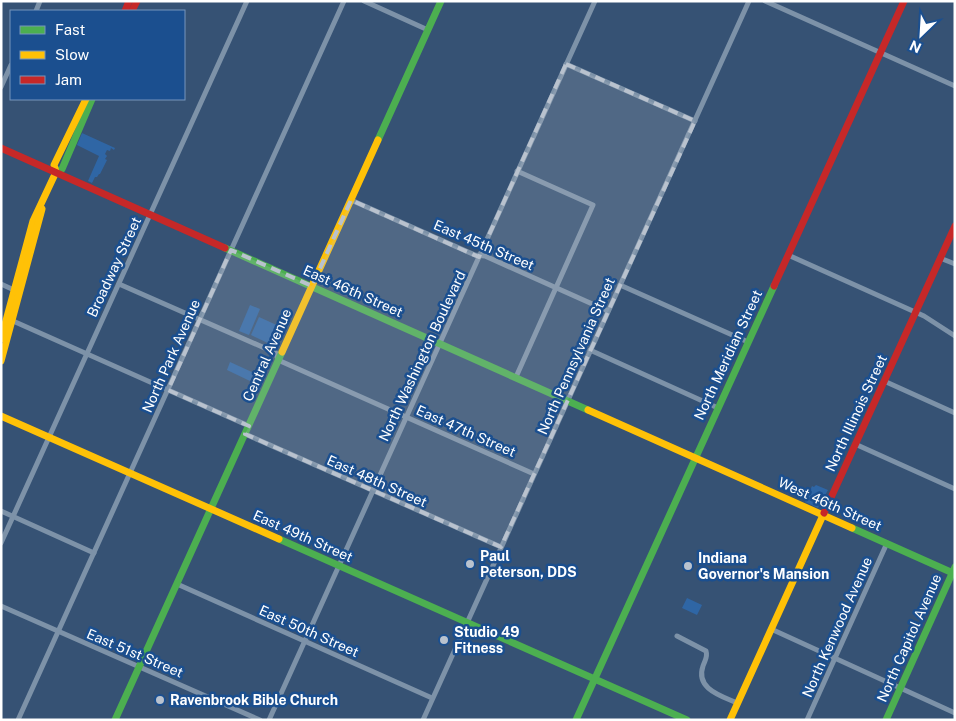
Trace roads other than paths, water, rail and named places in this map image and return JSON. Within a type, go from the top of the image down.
[{"type":"main road","name":"Central Avenue","points":[[115,720],[441,1]]},
{"type":"main road","name":"North Meridian Street","points":[[576,720],[904,1]]},
{"type":"main road","points":[[1,339],[33,221],[56,172],[54,165],[86,100]]},
{"type":"main road","points":[[56,172],[62,169],[92,100]]},
{"type":"main road","name":"East 46th Street","points":[[1,148],[695,458]]},
{"type":"main road","points":[[1,361],[13,322],[44,200]]},
{"type":"main road","name":"North Illinois Street","points":[[730,720],[955,226]]},
{"type":"main road","name":"East 49th Street","points":[[1,416],[687,720]]},
{"type":"main road","name":"West 46th Street","points":[[695,458],[954,571]]},
{"type":"main road","name":"North Capitol Avenue","points":[[886,720],[954,571]]},
{"type":"street","name":"Broadway Street","points":[[1,543],[247,1]]},
{"type":"street","name":"North Park Avenue","points":[[18,720],[344,1]]},
{"type":"street","points":[[364,1],[428,30]]},
{"type":"street","name":"North Washington Boulevard","points":[[269,720],[595,1]]},
{"type":"street","name":"North Pennsylvania Street","points":[[423,720],[750,1]]},
{"type":"street","points":[[765,1],[955,86]]},
{"type":"street","points":[[566,64],[695,121]]},
{"type":"street","points":[[1,87],[10,67]]},
{"type":"street","points":[[516,377],[593,205],[517,172]]},
{"type":"street","name":"East 45th Street","points":[[351,200],[608,311]]},
{"type":"street","points":[[788,255],[916,312],[955,336]]},
{"type":"street","points":[[940,258],[955,264]]},
{"type":"street","points":[[1,284],[14,290]]},
{"type":"street","name":"East 47th Street","points":[[119,284],[276,353],[278,360],[534,474]]},
{"type":"street","points":[[620,285],[748,342]]},
{"type":"street","points":[[13,322],[249,426]]},
{"type":"street","points":[[590,350],[718,408]]},
{"type":"street","points":[[884,381],[955,413]]},
{"type":"street","name":"East 48th Street","points":[[245,434],[501,548]]},
{"type":"street","points":[[856,444],[955,489]]},
{"type":"street","points":[[1,511],[94,553]]},
{"type":"street","name":"North Kenwood Avenue","points":[[807,720],[887,543]]},
{"type":"street","name":"East 50th Street","points":[[177,584],[432,698]]},
{"type":"street","name":"East 51st Street","points":[[1,606],[260,720]]},
{"type":"street","points":[[771,630],[955,713]]},
{"type":"street","points":[[677,636],[706,651],[707,657],[702,674],[704,682],[709,689],[737,703]]},
{"type":"place","name":"Paul Peterson, DDS","points":[[470,564]]},
{"type":"place","name":"Indiana Governor's Mansion","points":[[688,566]]},
{"type":"place","name":"Studio 49 Fitness","points":[[444,640]]},
{"type":"place","name":"Ravenbrook Bible Church","points":[[160,700]]}]
